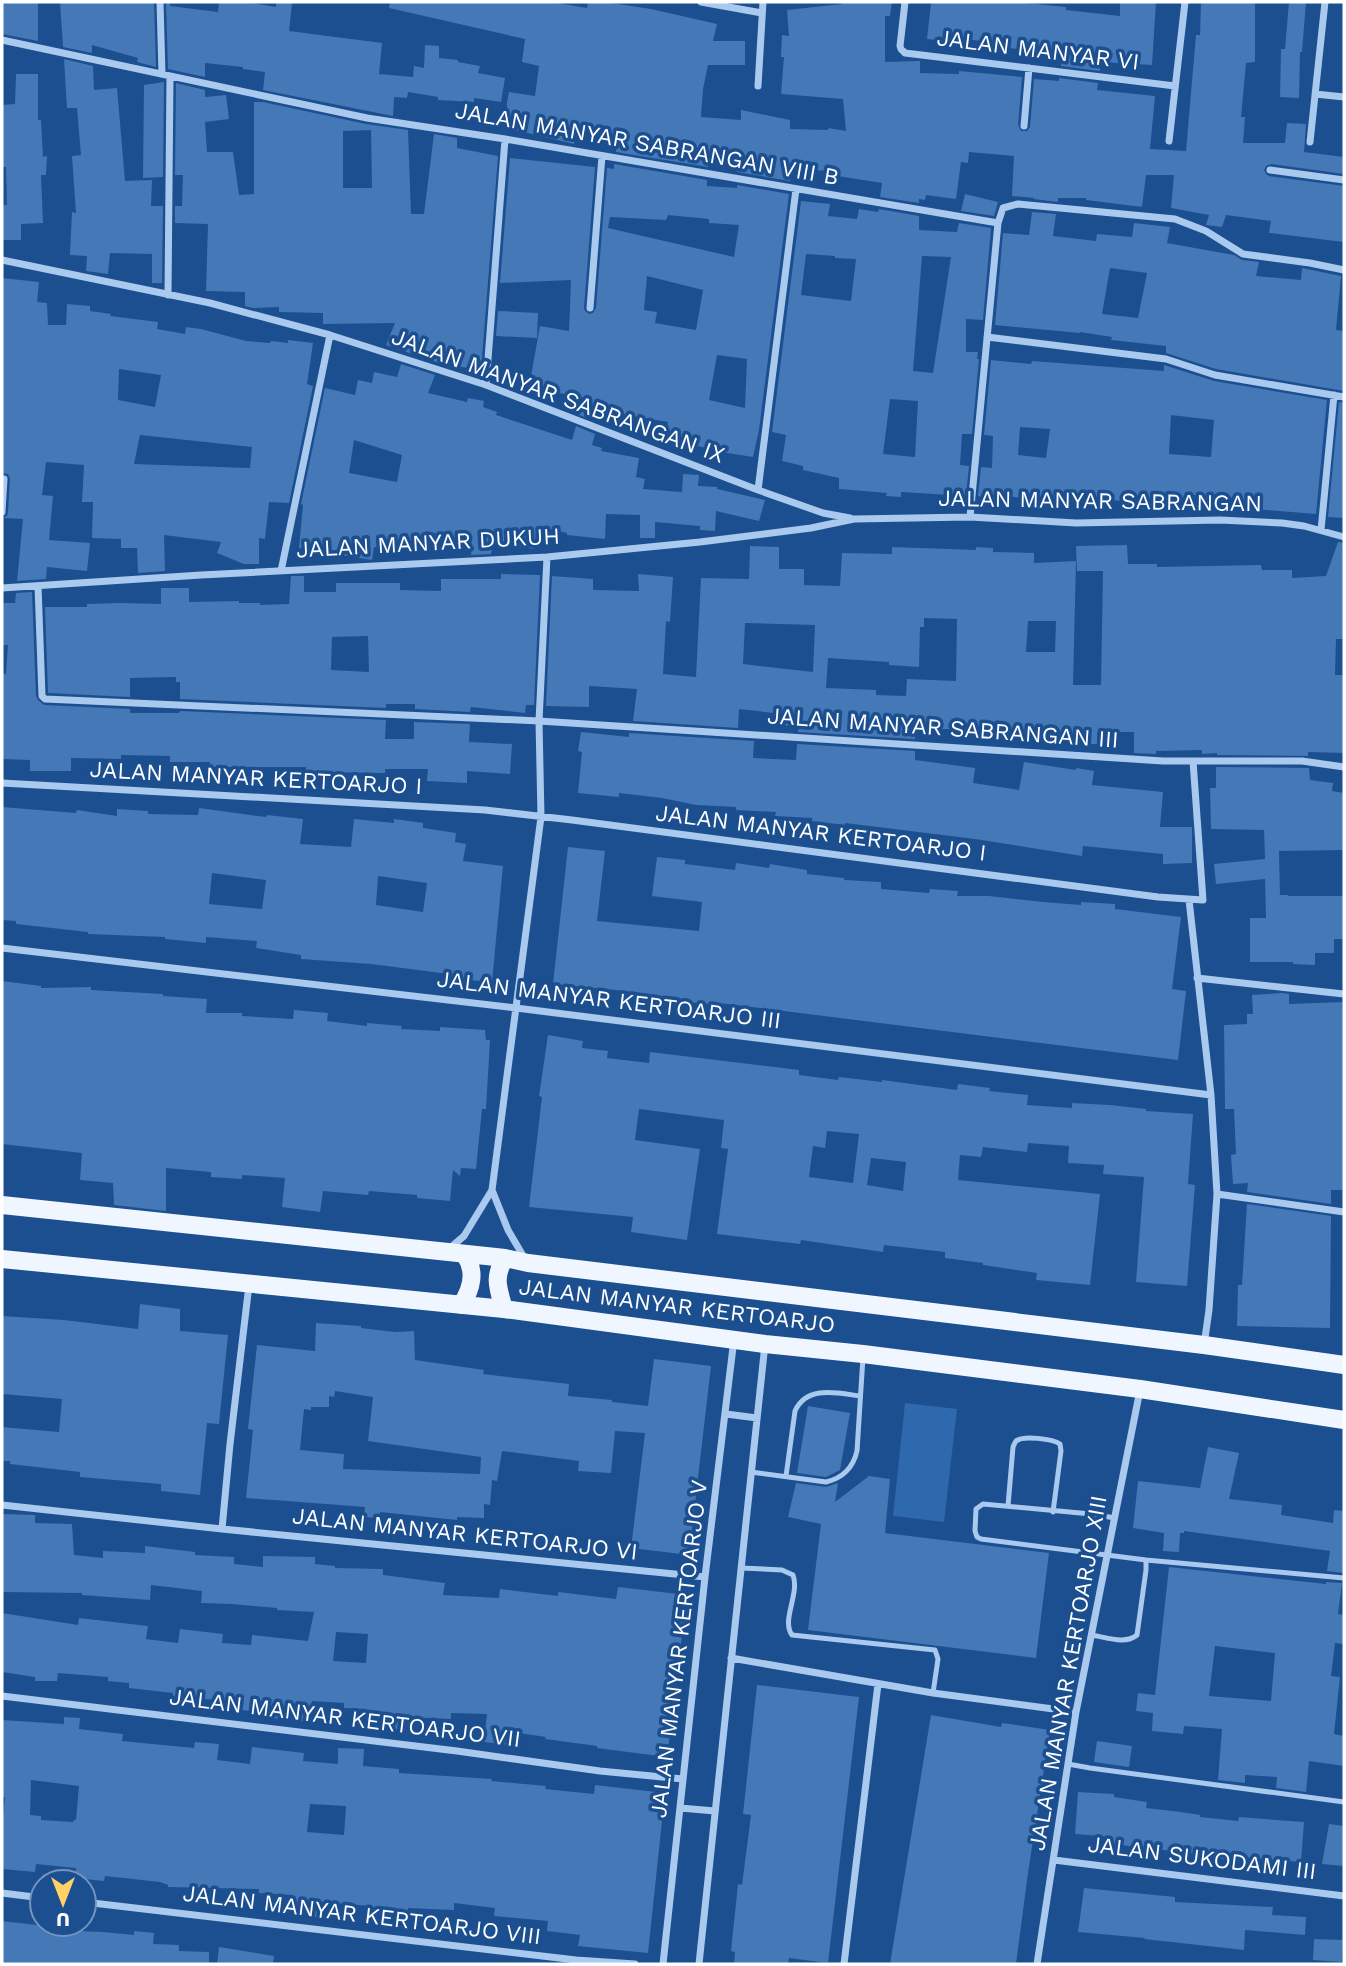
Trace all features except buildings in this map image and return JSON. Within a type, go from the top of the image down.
[{"type":"main road","name":"JALAN MANYAR KERTOARJO","points":[[2,1205],[505,1258],[1344,1365]]},
{"type":"main road","points":[[461,1305],[467,1297],[471,1283],[471,1266],[465,1255]]},
{"type":"main road","points":[[504,1309],[497,1276],[505,1258]]},
{"type":"main road","name":"JALAN MANYAR KERTOARJO","points":[[2,1259],[504,1309],[765,1344],[1140,1389],[1344,1420]]},
{"type":"street","points":[[160,2],[166,75],[168,295]]},
{"type":"street","points":[[701,2],[762,13]]},
{"type":"street","points":[[758,86],[763,2]]},
{"type":"street","name":"JALAN MANYAR VI","points":[[905,2],[900,48],[905,53],[1175,86]]},
{"type":"street","points":[[1169,141],[1185,2]]},
{"type":"street","points":[[1310,142],[1325,2]]},
{"type":"street","name":"JALAN MANYAR SABRANGAN VIII B","points":[[2,40],[367,118],[998,223]]},
{"type":"street","points":[[1024,126],[1029,68]]},
{"type":"street","points":[[1315,94],[1344,97]]},
{"type":"street","points":[[486,385],[505,139]]},
{"type":"street","points":[[590,308],[602,156]]},
{"type":"street","points":[[1270,170],[1344,180]]},
{"type":"street","points":[[758,490],[796,189]]},
{"type":"street","points":[[970,516],[1001,209],[1013,204],[1175,219],[1206,231],[1243,254],[1344,270]]},
{"type":"street","name":"JALAN MANYAR SABRANGAN IX","points":[[2,260],[210,303],[330,335],[486,385],[758,490],[824,513],[854,519]]},
{"type":"street","points":[[281,570],[330,335]]},
{"type":"street","points":[[987,337],[1155,358],[1215,375],[1344,397]]},
{"type":"street","points":[[1321,530],[1334,395]]},
{"type":"street","points":[[2,512],[4,479]]},
{"type":"street","name":"JALAN MANYAR SABRANGAN","points":[[854,519],[970,516],[1076,523],[1220,520],[1282,523],[1344,537]]},
{"type":"street","name":"JALAN MANYAR DUKUH","points":[[2,588],[281,570],[547,557],[811,528],[854,519]]},
{"type":"street","points":[[445,1252],[464,1236],[492,1190],[541,817],[539,722],[547,557]]},
{"type":"street","name":"JALAN MANYAR SABRANGAN III","points":[[38,586],[42,696],[45,699],[539,722],[1163,761],[1302,761],[1344,767]]},
{"type":"street","points":[[1193,761],[1203,900],[1189,900],[1211,1095],[1217,1194],[1209,1310],[1203,1345]]},
{"type":"street","name":"JALAN MANYAR KERTOARJO I","points":[[2,783],[472,810],[1189,900]]},
{"type":"street","name":"JALAN MANYAR KERTOARJO III","points":[[2,948],[516,1008],[1211,1095]]},
{"type":"street","points":[[1197,978],[1344,995]]},
{"type":"street","points":[[492,1190],[508,1230],[528,1263]]},
{"type":"street","points":[[1217,1194],[1344,1212]]},
{"type":"street","points":[[222,1529],[249,1285]]},
{"type":"street","name":"JALAN MANYAR KERTOARJO V","points":[[663,1964],[734,1339]]},
{"type":"street","points":[[699,1964],[765,1344]]},
{"type":"street","name":"JALAN MANYAR KERTOARJO XIII","points":[[1037,1964],[1076,1712],[1140,1389]]},
{"type":"street","points":[[726,1414],[757,1418]]},
{"type":"street","name":"JALAN MANYAR KERTOARJO VI","points":[[2,1505],[705,1577]]},
{"type":"street","points":[[731,1658],[933,1693],[1076,1712]]},
{"type":"street","points":[[844,1964],[878,1684]]},
{"type":"street","name":"JALAN MANYAR KERTOARJO VII","points":[[2,1696],[600,1771],[683,1779]]},
{"type":"street","points":[[680,1808],[715,1811]]},
{"type":"street","name":"JALAN SUKODAMI III","points":[[1054,1860],[1344,1896]]},
{"type":"street","points":[[2,1893],[28,1896]]},
{"type":"street","name":"JALAN MANYAR KERTOARJO VIII","points":[[98,1904],[576,1960],[635,1964]]},
{"type":"lane","points":[[751,1472],[826,1482],[838,1478],[850,1468],[857,1451],[863,1354]]},
{"type":"lane","points":[[786,1476],[795,1411],[800,1402],[809,1395],[824,1392],[860,1396]]},
{"type":"lane","points":[[1008,1506],[1013,1447],[1016,1441],[1022,1438],[1054,1440],[1060,1444],[1061,1451],[1053,1512]]},
{"type":"lane","points":[[1115,1518],[984,1504],[976,1509],[975,1531],[981,1539],[1146,1560],[1344,1578]]},
{"type":"lane","points":[[1091,1635],[1126,1641],[1137,1635],[1146,1560]]},
{"type":"lane","points":[[741,1567],[782,1570],[793,1575],[795,1588],[788,1624],[792,1635],[935,1650],[937,1659],[933,1693]]},
{"type":"lane","points":[[1068,1763],[1090,1769],[1344,1802]]},
{"type":"shaded area","points":[[905,1403],[957,1409],[944,1522],[893,1516]]}]
